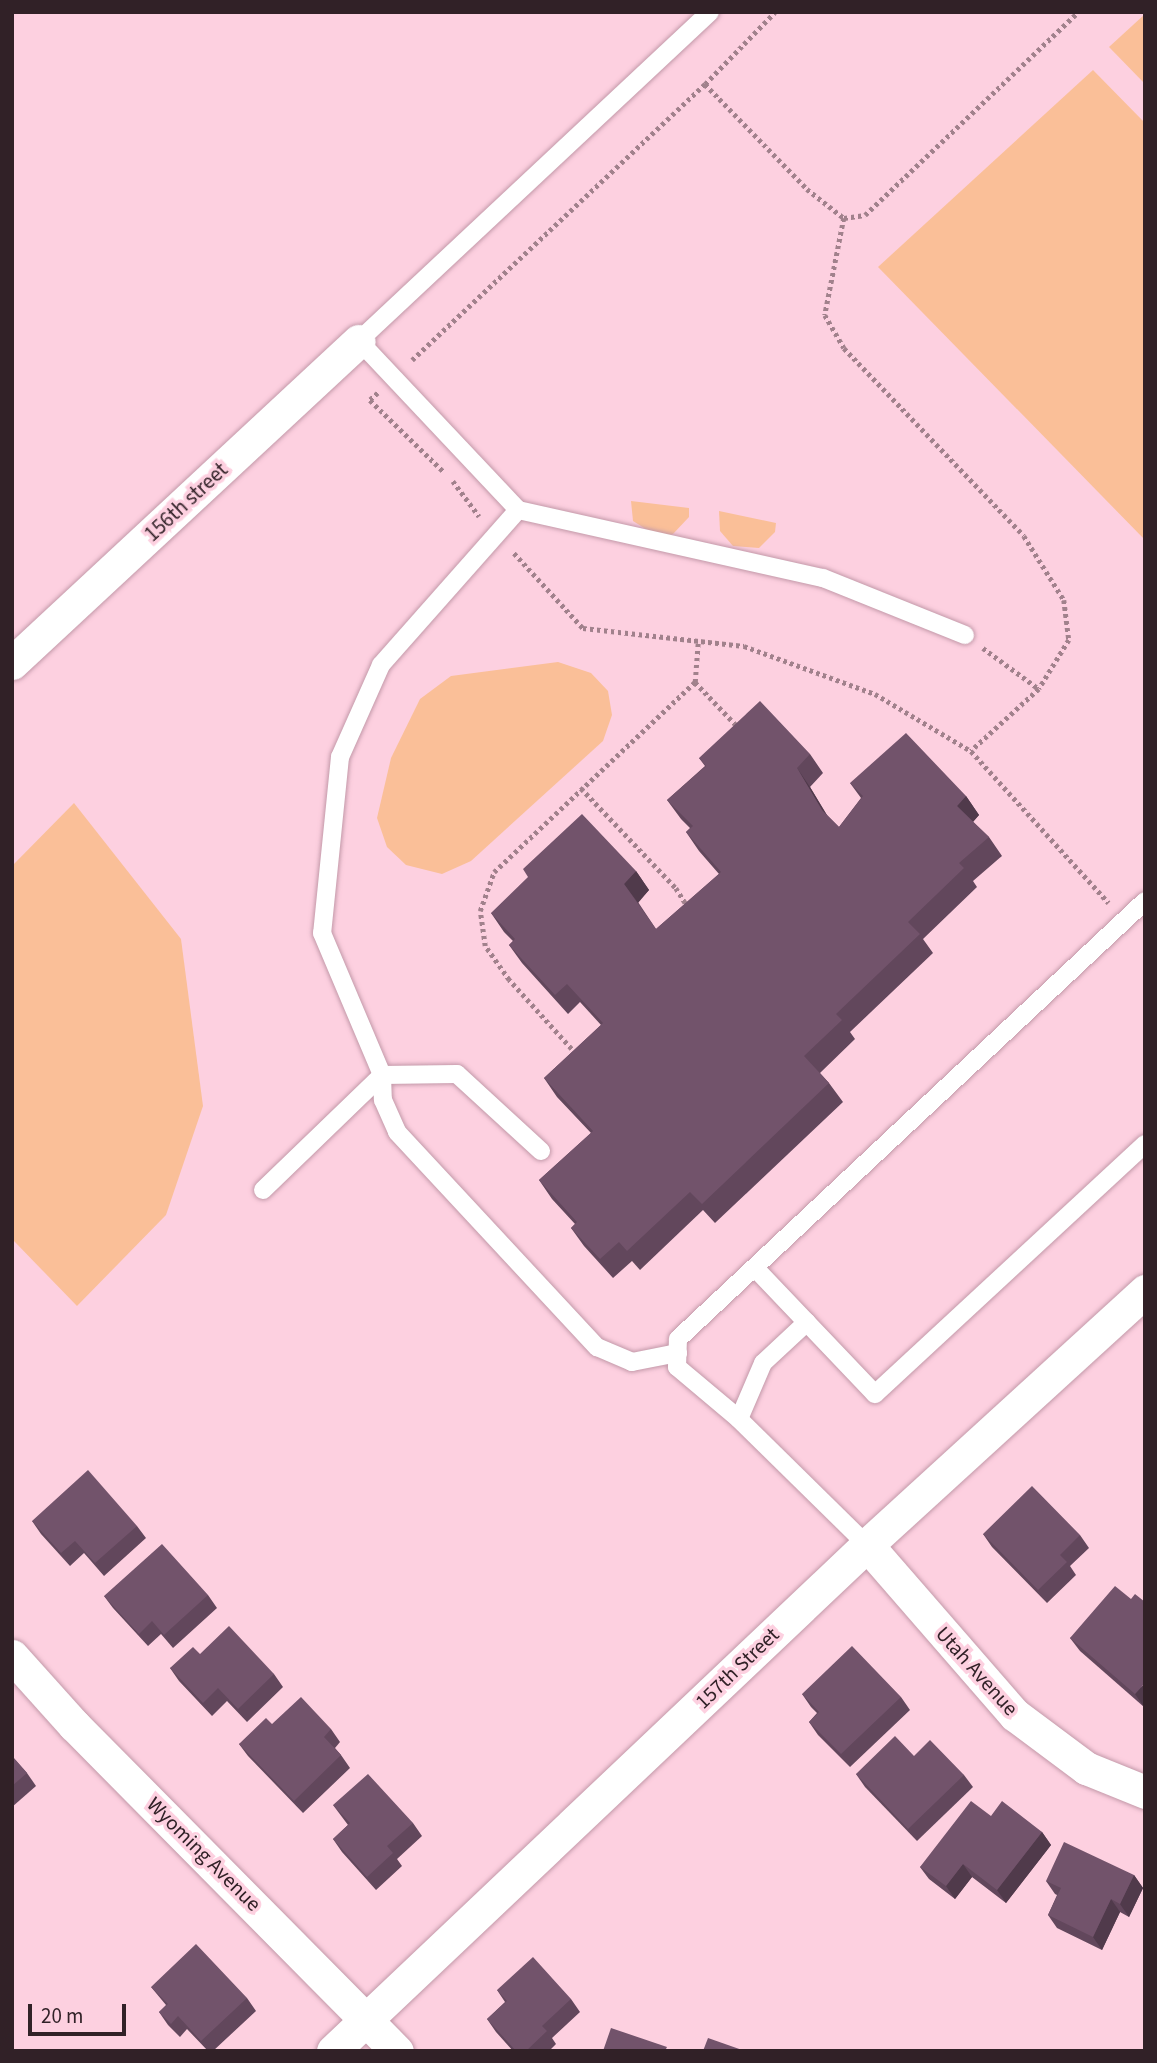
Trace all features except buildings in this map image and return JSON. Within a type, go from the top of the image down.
[{"type":"street","name":"156th street","points":[[12,663],[359,341]]},
{"type":"street","name":"157th Street","points":[[333,2051],[866,1545],[1145,1291]]},
{"type":"street","name":"Utah Avenue","points":[[866,1545],[1015,1716],[1086,1768],[1145,1792]]},
{"type":"street","name":"Wyoming Avenue","points":[[12,1656],[74,1725],[397,2051]]},
{"type":"lane","points":[[710,12],[359,341],[518,510],[823,578],[965,635]]},
{"type":"lane","points":[[518,510],[381,665],[340,757],[322,933],[382,1074],[383,1100],[397,1132],[597,1347],[632,1362],[678,1353]]},
{"type":"lane","points":[[866,1545],[739,1419],[677,1367],[678,1339],[1145,901]]},
{"type":"lane","points":[[262,1190],[382,1074],[457,1074],[541,1151]]},
{"type":"lane","points":[[755,1268],[875,1394],[1145,1144]]},
{"type":"lane","points":[[739,1419],[763,1363],[807,1322]]},
{"type":"path","points":[[775,12],[705,85],[370,400],[451,479],[494,537],[522,559],[583,628],[744,646],[875,694],[971,751],[1125,920]]},
{"type":"path","points":[[705,85],[807,189],[844,218],[865,215],[1078,12]]},
{"type":"path","points":[[844,218],[825,315],[844,348],[1024,536],[1064,600],[1069,640],[1039,689],[971,751]]},
{"type":"path","points":[[965,635],[1039,689]]},
{"type":"path","points":[[580,1057],[509,980],[485,946],[480,911],[494,872],[695,682],[698,642]]},
{"type":"path","points":[[695,682],[742,731]]},
{"type":"path","points":[[581,788],[676,888],[690,911]]},
{"type":"shaded area","points":[[1145,14],[1145,84],[1109,47]]},
{"type":"shaded area","points":[[1093,70],[1145,123],[1145,540],[878,267]]},
{"type":"shaded area","points":[[631,501],[689,508],[689,517],[673,534],[660,538],[633,521]]},
{"type":"shaded area","points":[[719,511],[776,523],[775,532],[759,548],[733,546],[720,531]]},
{"type":"shaded area","points":[[558,662],[591,673],[608,691],[612,715],[603,741],[471,861],[442,874],[406,865],[387,847],[377,818],[391,758],[420,699],[451,676]]},
{"type":"shaded area","points":[[74,803],[181,939],[203,1106],[166,1215],[77,1306],[12,1239],[12,866]]}]
